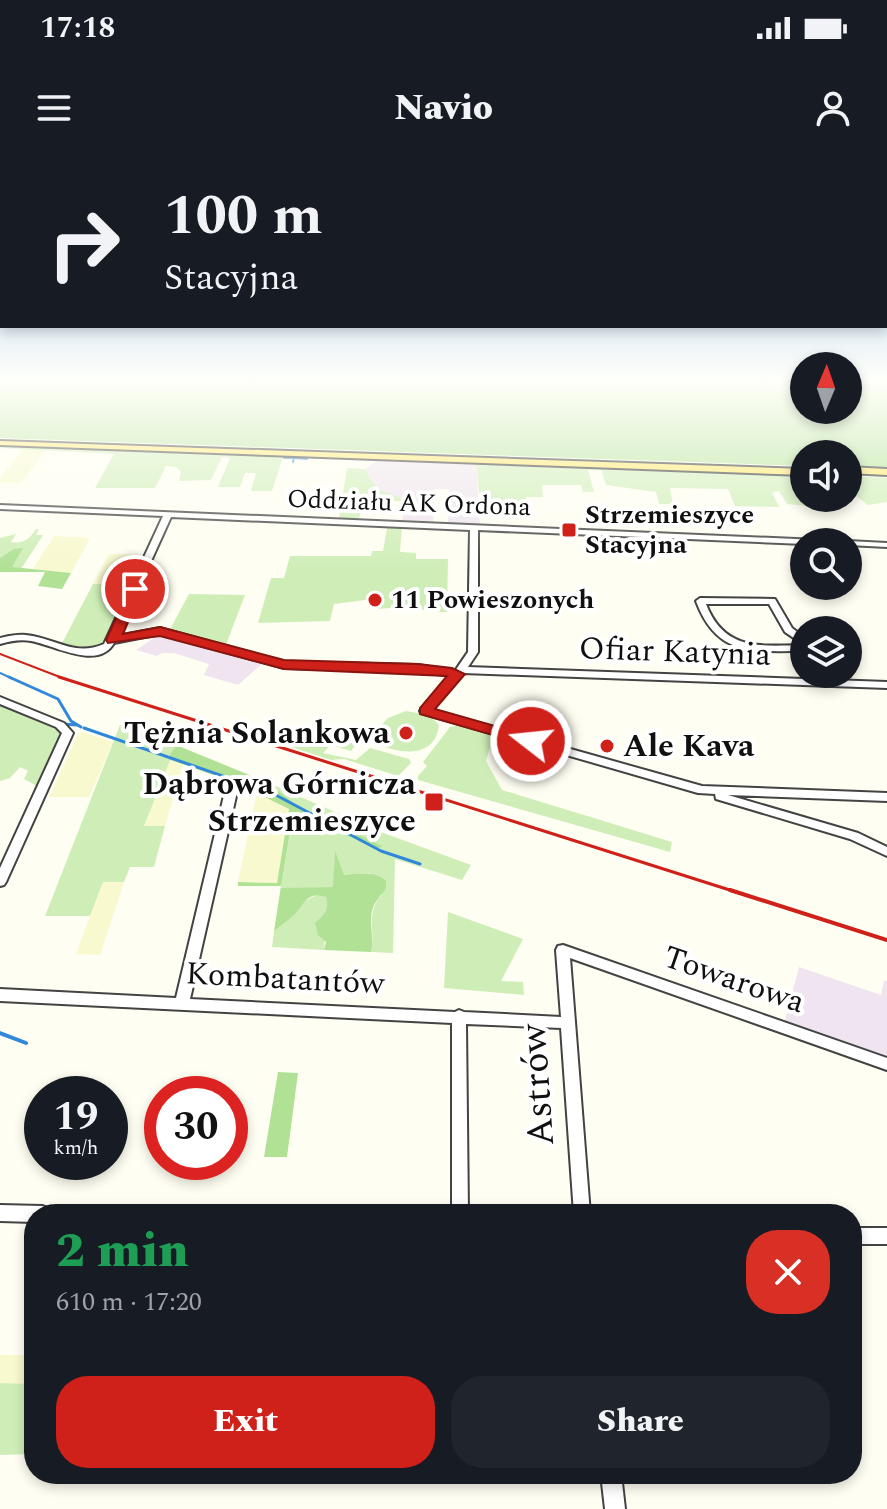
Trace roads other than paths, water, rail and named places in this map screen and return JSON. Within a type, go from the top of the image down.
[{"type":"main road","points":[[26,443],[790,470]]},
{"type":"main road","points":[[862,473],[887,474]]},
{"type":"street","name":"Oddziału AK Ordona","points":[[0,507],[790,541]]},
{"type":"street","points":[[113,640],[168,514]]},
{"type":"street","points":[[474,528],[474,644],[471,657],[425,711],[702,790],[750,799],[854,836],[887,852]]},
{"type":"street","points":[[862,544],[887,545]]},
{"type":"street","points":[[790,632],[772,601],[700,601],[710,628],[732,643],[757,648],[790,648]]},
{"type":"street","name":"Ofiar Katynia","points":[[0,641],[26,635],[87,653],[102,650],[113,640],[149,632],[167,632],[284,665],[459,672],[790,677]]},
{"type":"street","name":"Ofiar Katynia","points":[[862,682],[887,685]]},
{"type":"street","points":[[0,700],[60,725],[68,733],[0,882]]},
{"type":"street","points":[[182,1002],[233,783]]},
{"type":"street","points":[[750,799],[887,797]]},
{"type":"street","name":"Astrów","points":[[563,950],[581,1204]]},
{"type":"street","name":"Towarowa","points":[[563,950],[887,1064]]},
{"type":"street","name":"Kombatantów","points":[[0,995],[568,1023]]},
{"type":"street","points":[[459,1016],[460,1204]]},
{"type":"street","points":[[0,1213],[24,1214]]},
{"type":"street","points":[[862,1236],[887,1236]]},
{"type":"street","points":[[612,1484],[615,1509]]},
{"type":"waterway","points":[[284,458],[294,458]]},
{"type":"waterway","points":[[293,462],[294,458]]},
{"type":"waterway","points":[[294,458],[307,459]]},
{"type":"waterway","points":[[0,673],[13,679]]},
{"type":"waterway","points":[[9,677],[58,699],[71,721],[81,727]]},
{"type":"waterway","points":[[63,724],[77,725]]},
{"type":"waterway","points":[[84,728],[272,793],[381,851],[420,864]]},
{"type":"waterway","points":[[0,1033],[26,1043]]},
{"type":"railway","points":[[0,654],[64,678]]},
{"type":"railway","points":[[59,677],[64,678]]},
{"type":"railway","points":[[64,678],[736,892]]},
{"type":"railway","points":[[730,890],[887,940]]},
{"type":"place","name":"Strzemieszyce Stacyjna","points":[[569,530]]},
{"type":"place","name":"11 Powieszonych","points":[[375,600]]},
{"type":"place","name":"Tężnia Solankowa","points":[[406,733]]},
{"type":"place","name":"Ale Kava","points":[[607,746]]},
{"type":"place","name":"Dąbrowa Górnicza Strzemieszyce","points":[[434,802]]}]
